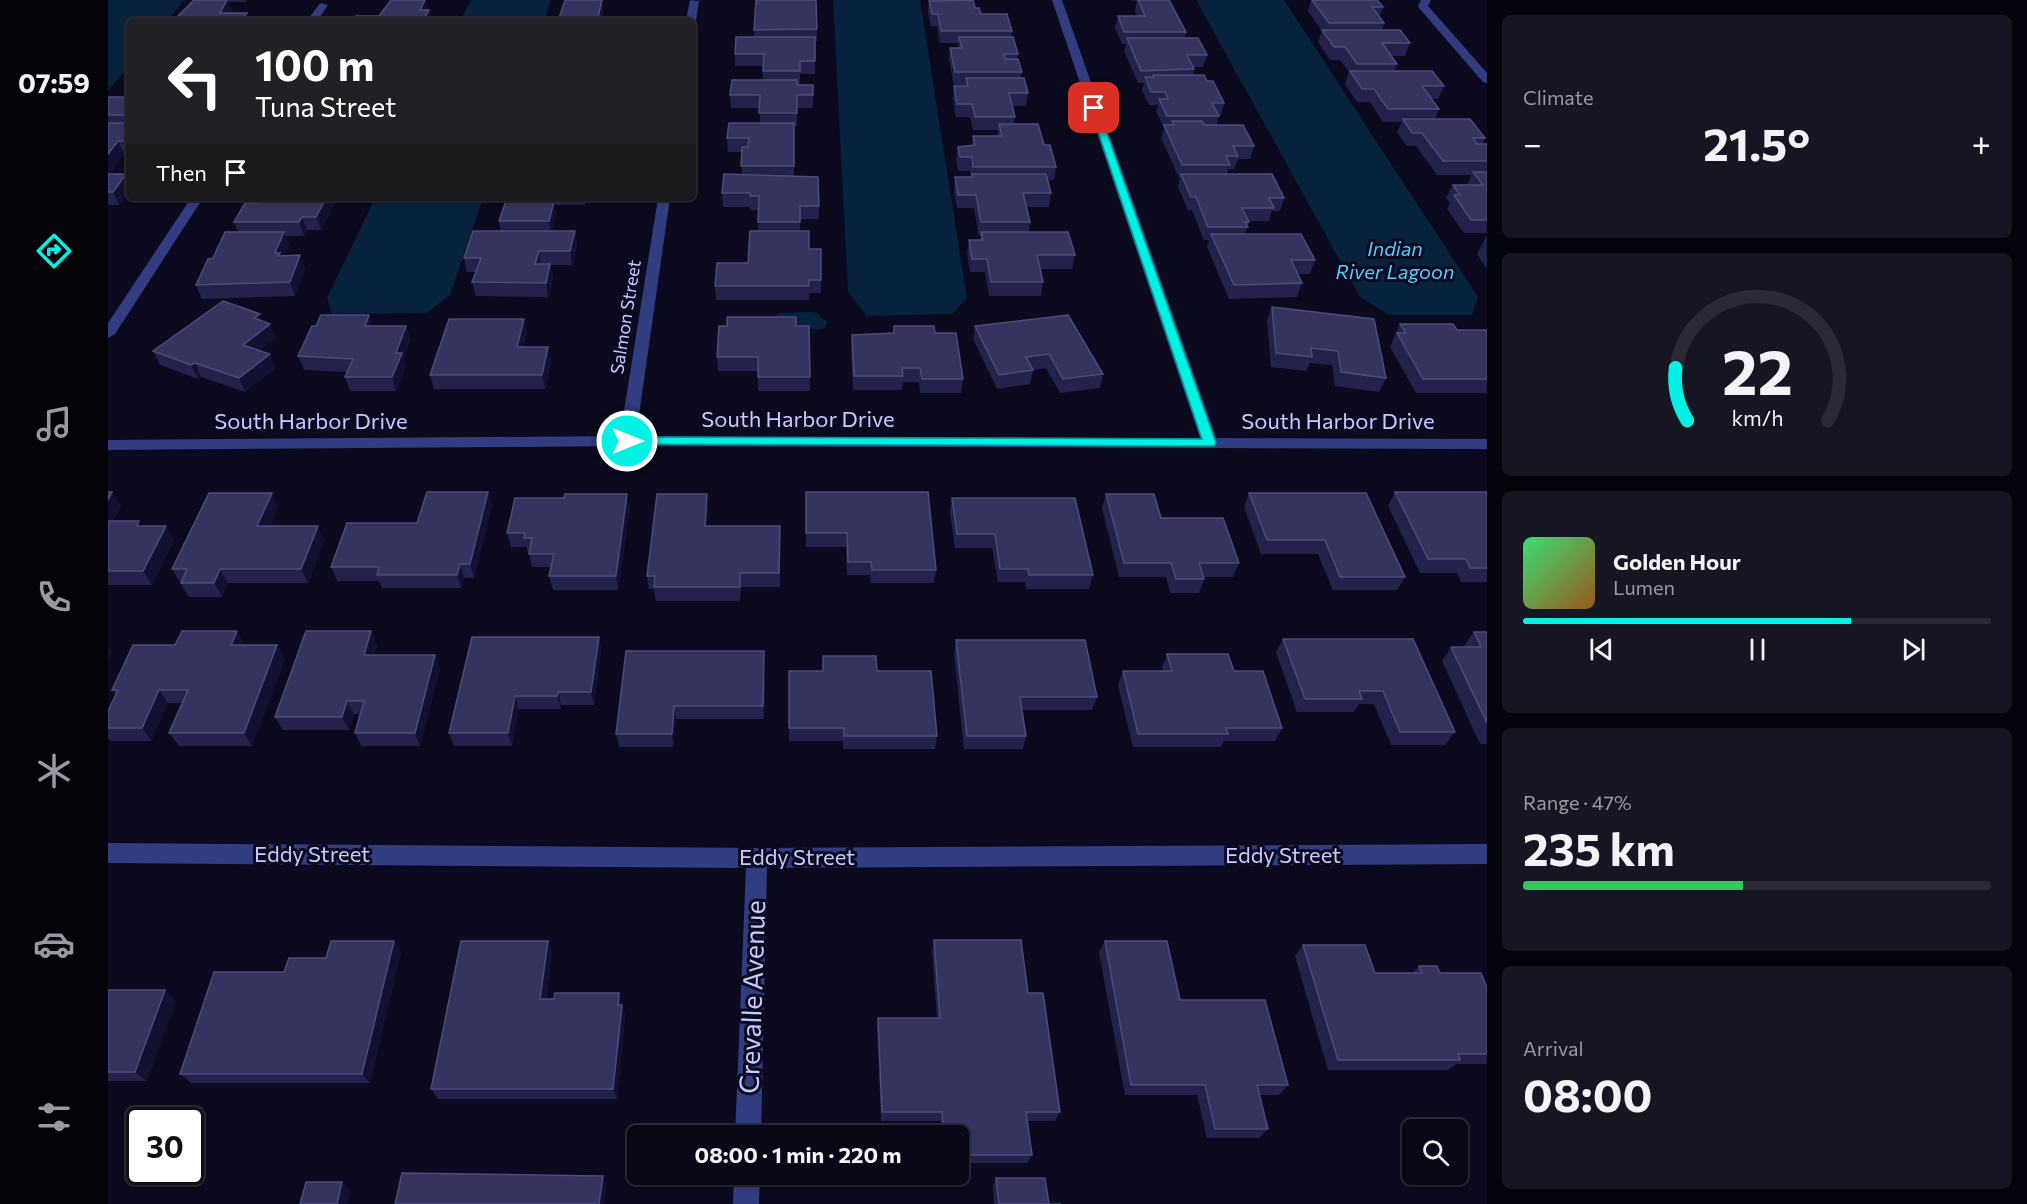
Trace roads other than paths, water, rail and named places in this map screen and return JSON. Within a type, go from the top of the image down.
[{"type":"street","points":[[1057,0],[1210,443]]},
{"type":"street","points":[[1426,0],[1423,6],[1487,80]]},
{"type":"street","points":[[691,18],[694,1]]},
{"type":"street","points":[[314,18],[323,5]]},
{"type":"street","points":[[108,334],[195,201]]},
{"type":"street","name":"Salmon Street","points":[[627,441],[664,201]]},
{"type":"street","name":"South Harbor Drive","points":[[108,444],[627,441],[1487,444]]},
{"type":"street","name":"Eddy Street","points":[[108,853],[757,858],[1487,854]]},
{"type":"street","name":"Crevalle Avenue","points":[[748,1125],[757,858]]},
{"type":"street","points":[[746,1204],[747,1185]]},
{"type":"water","points":[[108,0],[184,0],[169,18],[126,18],[126,70],[108,91]]},
{"type":"water","points":[[471,0],[551,0],[545,18],[462,18]]},
{"type":"water","points":[[833,0],[920,0],[967,298],[952,314],[867,316],[848,292]]},
{"type":"water","name":"Indian River Lagoon","points":[[1196,0],[1284,0],[1478,297],[1472,315],[1389,315],[1360,297]]},
{"type":"water","points":[[374,201],[482,201],[450,295],[427,313],[332,314],[327,298]]},
{"type":"water","points":[[780,313],[817,313],[827,322],[825,328],[818,330],[775,319]]}]
